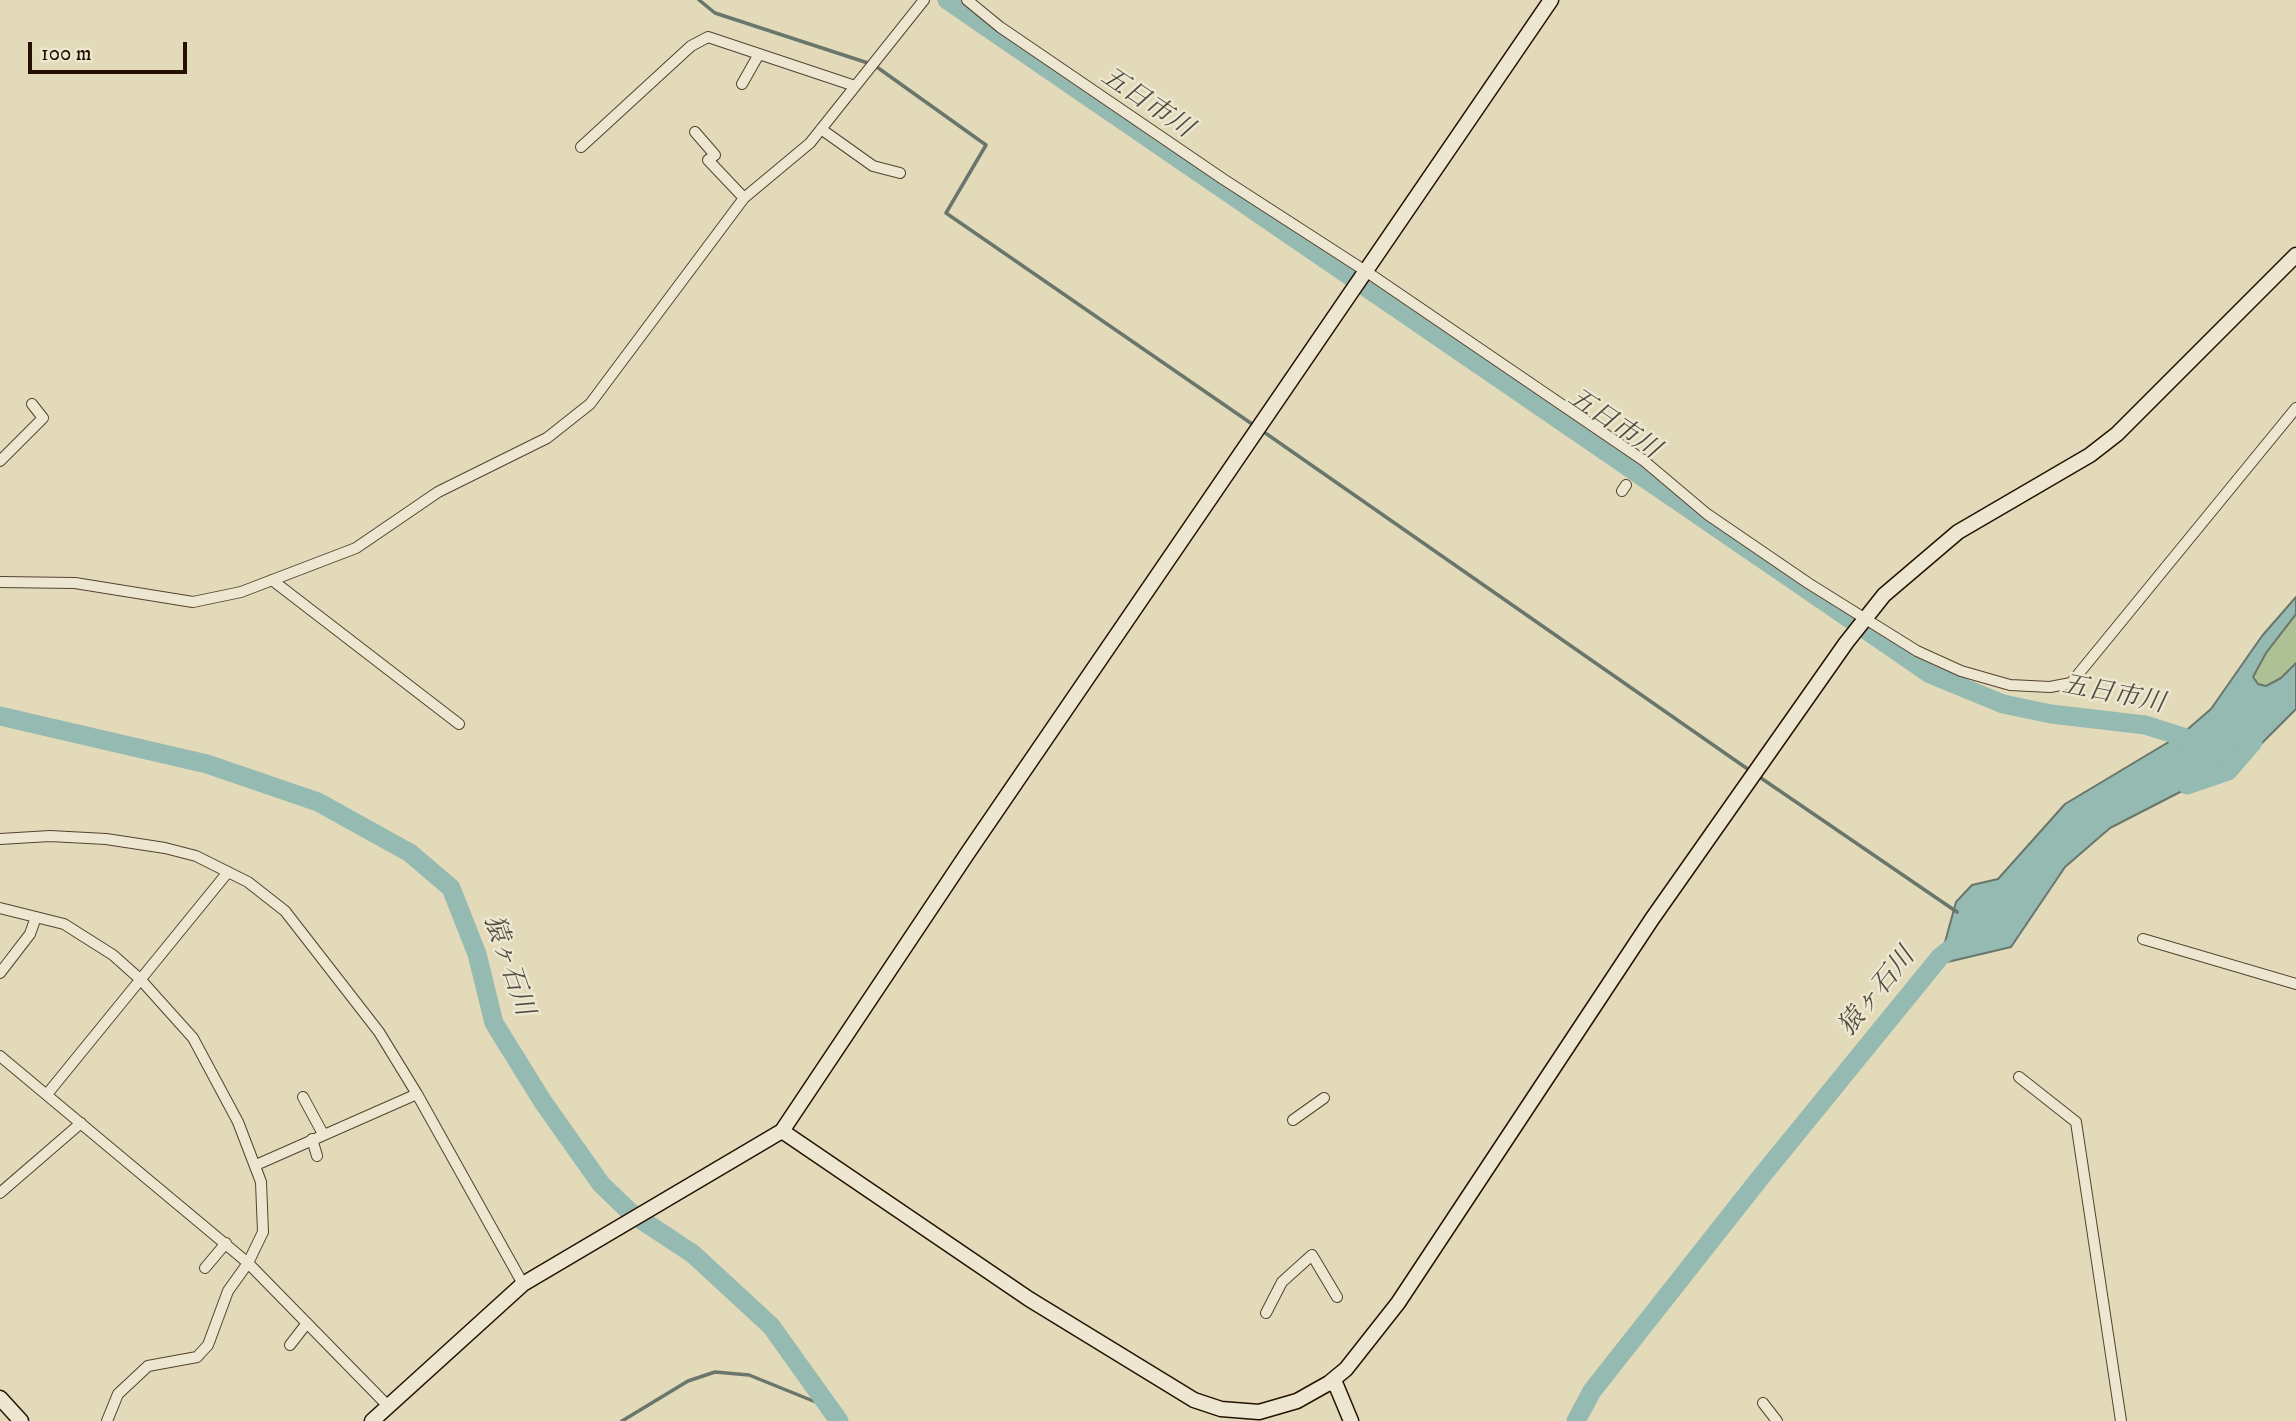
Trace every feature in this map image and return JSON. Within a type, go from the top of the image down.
[{"type":"street","points":[[967,0],[1000,27],[1223,179],[1643,460],[1707,514],[1808,583],[1917,651],[1961,671],[2010,685],[2050,687],[2071,683],[2296,408]]},
{"type":"street","points":[[372,1421],[523,1284],[782,1131],[967,854],[1550,0]]},
{"type":"street","points":[[0,582],[75,583],[193,602],[241,592],[356,548],[438,492],[547,438],[590,404],[744,198],[810,143],[923,1]]},
{"type":"street","points":[[581,147],[691,46],[708,37],[855,86]]},
{"type":"street","points":[[742,84],[759,54]]},
{"type":"street","points":[[821,129],[873,166],[900,173]]},
{"type":"street","points":[[695,132],[715,155],[708,160],[744,198]]},
{"type":"street","points":[[782,1131],[1028,1299],[1194,1400],[1221,1409],[1259,1412],[1297,1401],[1329,1383],[1346,1369],[1398,1303],[1653,919],[1863,619],[1884,595],[1958,532],[2090,455],[2117,434],[2296,255]]},
{"type":"street","points":[[0,461],[43,418],[32,404]]},
{"type":"street","points":[[272,580],[459,724]]},
{"type":"street","points":[[0,839],[50,836],[106,839],[196,856],[248,882],[285,911],[379,1032],[417,1094],[523,1284]]},
{"type":"street","points":[[48,1093],[228,872]]},
{"type":"street","points":[[0,908],[64,924],[82,934],[141,980],[193,1038],[238,1122],[261,1182],[263,1232],[248,1263],[228,1291],[208,1345],[197,1357],[148,1366],[118,1394],[107,1421]]},
{"type":"street","points":[[0,973],[30,934],[36,916]]},
{"type":"street","points":[[2143,939],[2296,984]]},
{"type":"street","points":[[0,1056],[226,1243],[389,1407]]},
{"type":"street","points":[[2019,1077],[2076,1122],[2120,1421]]},
{"type":"street","points":[[256,1165],[417,1094]]},
{"type":"street","points":[[303,1097],[318,1136],[317,1156]]},
{"type":"street","points":[[1293,1120],[1324,1098]]},
{"type":"street","points":[[0,1193],[81,1123]]},
{"type":"street","points":[[205,1268],[226,1243]]},
{"type":"street","points":[[1266,1313],[1282,1282],[1312,1255],[1337,1297]]},
{"type":"street","points":[[290,1345],[307,1323]]},
{"type":"street","points":[[1329,1383],[1336,1385],[1351,1421]]},
{"type":"street","points":[[0,1398],[22,1421]]},
{"type":"street","points":[[1763,1403],[1777,1421]]},
{"type":"green space","points":[[2296,614],[2296,663],[2281,678],[2266,686],[2258,684],[2253,677],[2266,653]]},
{"type":"water","points":[[2296,597],[2296,614],[2266,653],[2253,677],[2258,684],[2266,686],[2281,678],[2296,663],[2296,709],[2258,747],[2217,773],[2110,828],[2065,867],[2011,947],[1939,964],[1956,902],[1972,885],[1998,879],[2065,804],[2182,734],[2211,709],[2262,636]]},
{"type":"waterway","points":[[699,0],[715,13],[874,65],[986,145],[946,213],[1255,426]]},
{"type":"waterway","name":"五日市川","points":[[947,0],[1930,674],[2003,704],[2051,714],[2145,725],[2196,741],[2204,738]]},
{"type":"waterway","points":[[1261,430],[1752,772]]},
{"type":"waterway","name":"猿ヶ石川","points":[[0,716],[207,764],[318,802],[410,853],[451,888],[477,954],[494,1023],[543,1102],[601,1184],[631,1213],[693,1254],[771,1326],[839,1421]]},
{"type":"waterway","name":"猿ヶ石川","points":[[2187,785],[2228,771],[2253,742]]},
{"type":"waterway","points":[[1758,776],[1957,912]]},
{"type":"waterway","name":"猿ヶ石川","points":[[1576,1421],[1592,1391],[1760,1178],[1940,957],[1962,940]]},
{"type":"waterway","points":[[622,1421],[688,1381],[715,1372],[749,1375],[833,1409]]}]
